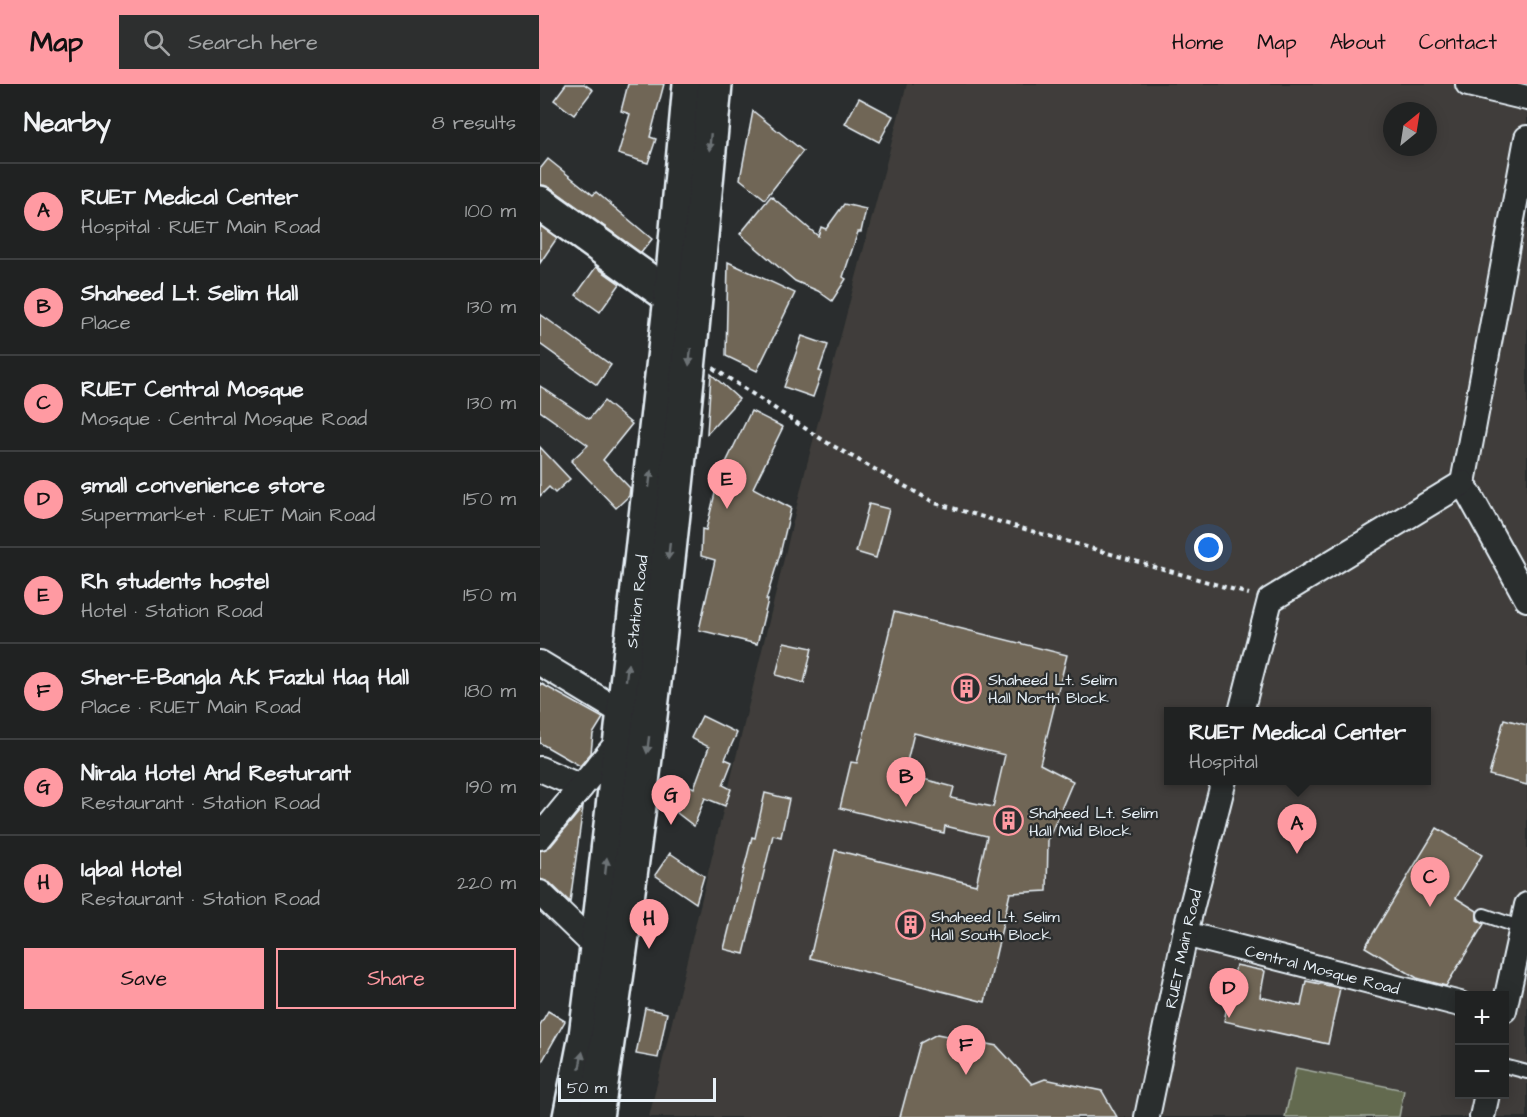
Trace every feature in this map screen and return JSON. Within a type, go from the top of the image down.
[{"type":"main road","name":"Station Road","points":[[596,1117],[619,966],[648,746],[691,354],[683,305],[690,84]]},
{"type":"main road","name":"Station Road","points":[[570,1117],[586,1036],[621,727],[715,84]]},
{"type":"main road","points":[[540,202],[683,305]]},
{"type":"street","points":[[1468,84],[1527,98]]},
{"type":"street","points":[[1527,138],[1463,483],[1527,599]]},
{"type":"street","points":[[1242,707],[1270,600],[1463,483]]},
{"type":"street","points":[[540,663],[621,727],[581,787],[540,837]]},
{"type":"street","points":[[540,769],[581,787]]},
{"type":"street","name":"RUET Main Road","points":[[1147,1117],[1185,934],[1223,785]]},
{"type":"street","points":[[540,893],[597,948]]},
{"type":"street","points":[[1508,991],[1525,917]]},
{"type":"street","name":"Central Mosque Road","points":[[1185,934],[1449,998]]},
{"type":"street","points":[[1482,1117],[1486,1099]]},
{"type":"lane","points":[[1484,915],[1525,917]]},
{"type":"lane","points":[[1509,1067],[1527,1072]]},
{"type":"path","points":[[691,354],[826,442],[935,503],[1270,600]]},
{"type":"shaded area","points":[[907,84],[1527,84],[1527,1117],[649,1117],[806,468]]},
{"type":"green space","points":[[1296,1068],[1404,1090],[1399,1117],[1285,1117]]},
{"type":"building","points":[[566,84],[584,84],[593,90],[574,115],[554,100]]},
{"type":"building","points":[[628,84],[664,84],[650,137],[656,139],[648,163],[618,154],[630,114],[621,111]]},
{"type":"building","points":[[859,98],[893,116],[879,142],[845,124]]},
{"type":"building","points":[[753,111],[803,151],[765,199],[740,179]]},
{"type":"building","points":[[548,159],[593,195],[596,192],[652,239],[641,253],[551,188],[540,185],[540,169]]},
{"type":"building","points":[[771,196],[818,236],[821,227],[826,229],[844,204],[866,209],[861,232],[858,232],[843,277],[846,279],[832,301],[818,291],[795,281],[740,234]]},
{"type":"building","points":[[540,226],[557,238],[540,263]]},
{"type":"building","points":[[728,262],[795,293],[757,371],[726,356]]},
{"type":"building","points":[[596,267],[620,284],[600,312],[576,295]]},
{"type":"building","points":[[540,314],[611,365],[597,385],[540,344]]},
{"type":"building","points":[[802,336],[828,345],[813,397],[784,387]]},
{"type":"building","points":[[711,374],[739,399],[707,434]]},
{"type":"building","points":[[540,386],[589,419],[604,401],[632,424],[603,460],[630,488],[629,496],[616,508],[571,461],[588,445],[540,411]]},
{"type":"building","points":[[751,411],[783,427],[753,488],[791,508],[766,600],[768,600],[757,644],[699,630],[715,560],[701,556],[702,529],[706,530],[719,477]]},
{"type":"building","points":[[540,447],[570,479],[555,493],[549,487],[540,496]]},
{"type":"building","points":[[869,504],[889,509],[876,558],[856,552]]},
{"type":"building","points":[[894,612],[1067,655],[1040,764],[1073,781],[1048,840],[1047,891],[1010,893],[985,1002],[810,958],[835,850],[976,885],[987,836],[945,826],[944,833],[840,808],[851,762],[857,763]],"holes":[[[914,733],[1005,755],[993,807],[951,798],[954,787],[904,774]]]},
{"type":"building","points":[[784,642],[812,648],[804,683],[776,675]]},
{"type":"building","points":[[540,683],[603,718],[593,734],[591,753],[580,766],[540,743]]},
{"type":"building","points":[[702,716],[737,733],[725,759],[732,762],[723,785],[731,789],[725,806],[705,798],[694,826],[677,813],[684,783],[694,788],[709,747],[691,738]]},
{"type":"building","points":[[1504,719],[1527,725],[1527,785],[1489,775]]},
{"type":"building","points":[[765,793],[789,799],[781,837],[773,835],[744,954],[724,949]]},
{"type":"building","points":[[583,807],[570,902],[550,883],[540,879],[540,851],[551,846]]},
{"type":"building","points":[[1437,828],[1482,855],[1456,898],[1477,911],[1477,920],[1484,924],[1446,986],[1417,978],[1365,947]]},
{"type":"building","points":[[670,853],[704,876],[696,903],[655,875]]},
{"type":"building","points":[[1236,965],[1265,971],[1260,997],[1301,1006],[1306,981],[1340,988],[1328,1044],[1224,1021]]},
{"type":"building","points":[[645,1008],[667,1013],[658,1058],[636,1054]]},
{"type":"building","points":[[548,1011],[565,1021],[540,1065],[540,1025]]},
{"type":"building","points":[[937,1034],[997,1046],[1032,1084],[1045,1079],[1102,1091],[1117,1117],[900,1117],[920,1043]]},
{"type":"place","name":"Rh students hostel","points":[[727,509]]},
{"type":"place","name":"Shaheed Lt. Selim Hall North Block","points":[[967,688]]},
{"type":"place","name":"Shaheed Lt. Selim Hall","points":[[906,807]]},
{"type":"place","name":"Shaheed Lt. Selim Hall Mid Block","points":[[1008,821]]},
{"type":"place","name":"Nirala Hotel And Resturant","points":[[671,825]]},
{"type":"place","name":"RUET Medical Center","points":[[1297,854]]},
{"type":"place","name":"RUET Central Mosque","points":[[1430,907]]},
{"type":"place","name":"Shaheed Lt. Selim Hall South Block","points":[[910,925]]},
{"type":"place","name":"Iqbal Hotel","points":[[649,949]]},
{"type":"place","name":"small convenience store","points":[[1229,1018]]},
{"type":"place","name":"Sher-E-Bangla A.K Fazlul Haq Hall","points":[[966,1075]]}]
